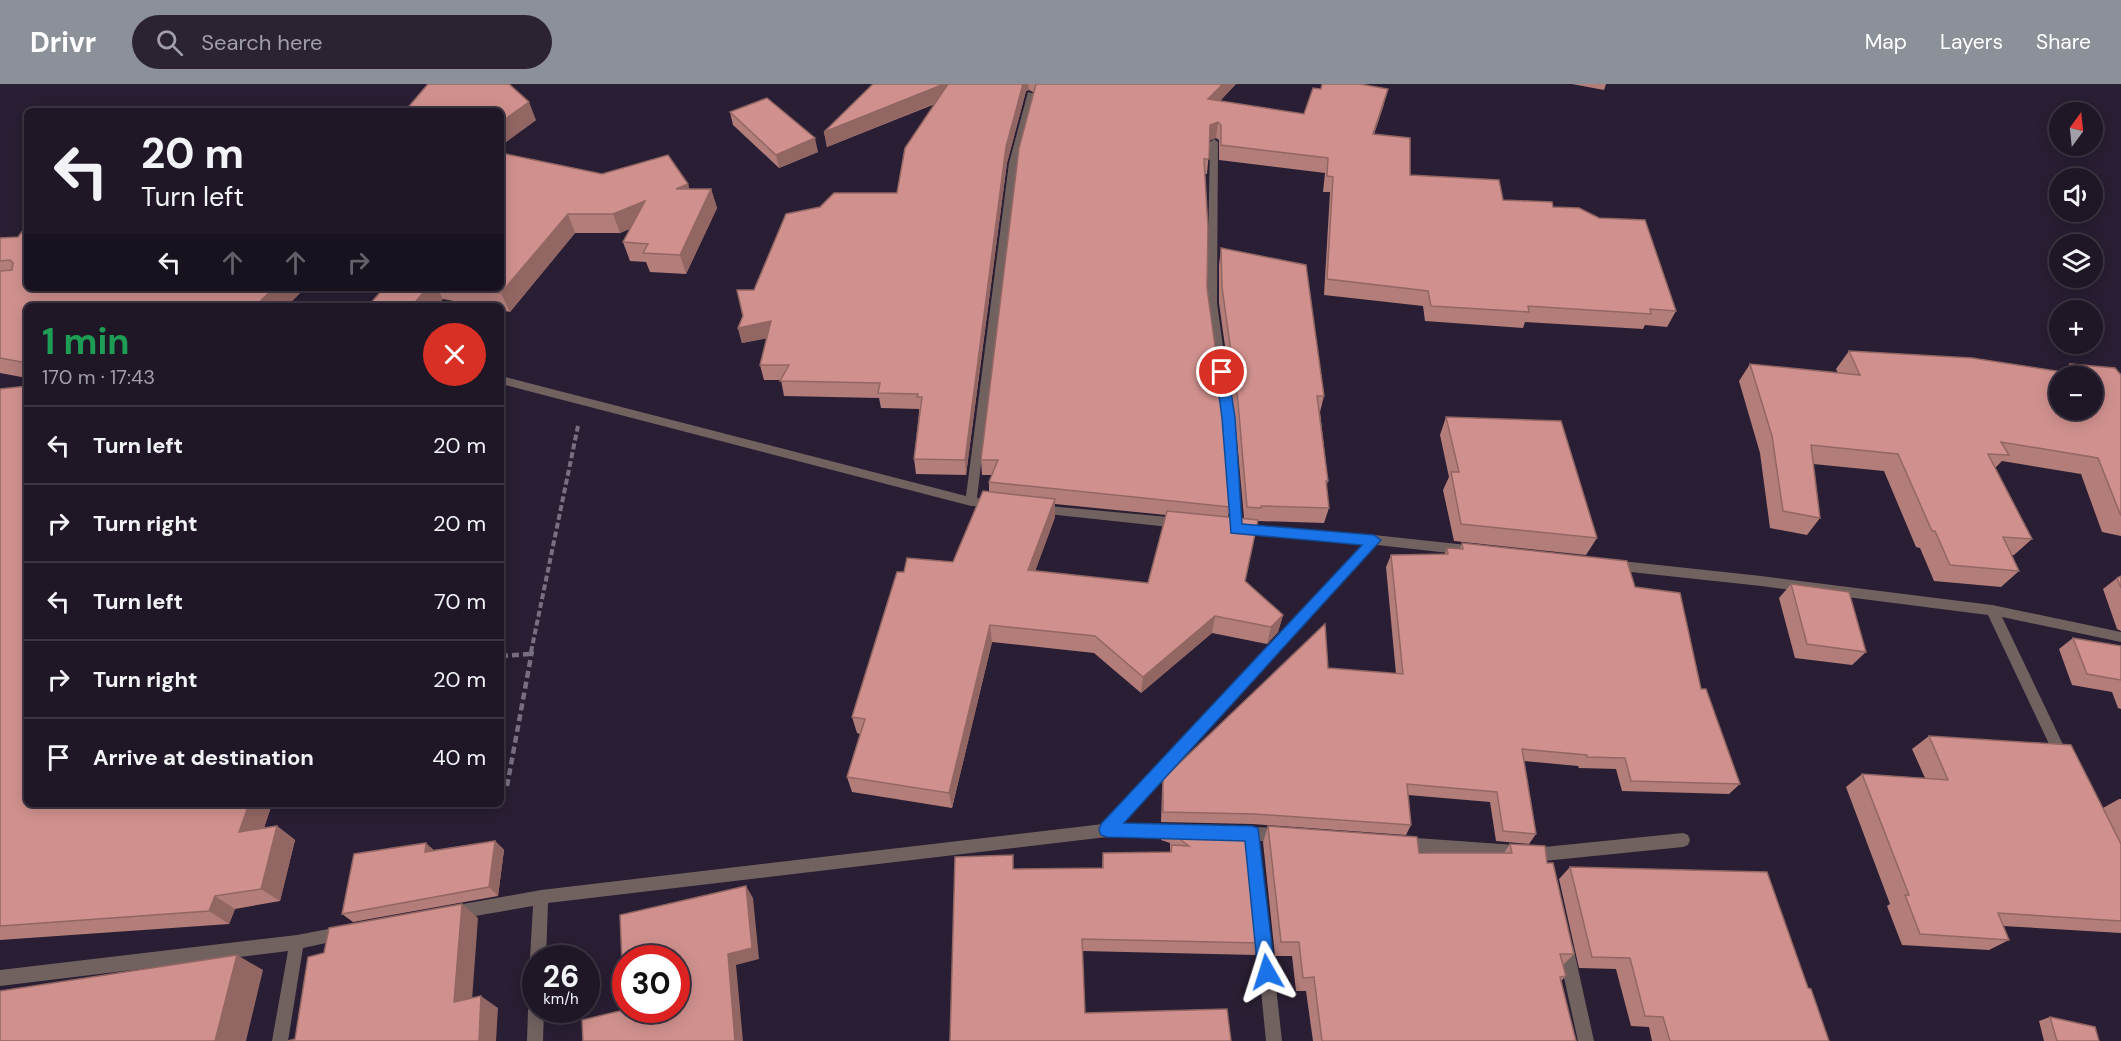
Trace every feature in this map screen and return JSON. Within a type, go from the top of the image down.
[{"type":"street","points":[[971,502],[1013,163],[1031,94]]},
{"type":"street","points":[[1215,142],[1212,303],[1228,418],[1230,528],[1480,551]]},
{"type":"street","points":[[504,381],[971,502],[1006,506]]},
{"type":"street","points":[[1029,508],[1190,524]]},
{"type":"street","points":[[1107,830],[1374,540]]},
{"type":"street","points":[[1597,564],[1761,580],[1992,610],[2121,637]]},
{"type":"street","points":[[1992,610],[2066,766]]},
{"type":"street","points":[[436,916],[541,897],[1107,830],[1196,832]]},
{"type":"street","points":[[1218,832],[1299,837]]},
{"type":"street","points":[[1252,833],[1274,1041]]},
{"type":"street","points":[[1392,843],[1546,860],[1683,840]]},
{"type":"street","points":[[539,945],[541,897]]},
{"type":"street","points":[[0,978],[297,942],[355,931]]},
{"type":"street","points":[[1562,936],[1586,1041]]},
{"type":"street","points":[[280,1041],[297,942]]},
{"type":"street","points":[[535,1041],[536,1023]]},
{"type":"path","points":[[507,786],[531,654],[583,402]]},
{"type":"path","points":[[504,656],[531,654]]},
{"type":"building","points":[[428,84],[509,84],[529,102],[504,120],[504,108],[408,108]]},
{"type":"building","points":[[873,84],[944,84],[824,132]]},
{"type":"building","points":[[948,84],[1023,84],[1006,147],[965,460],[914,459],[922,397],[917,397],[918,394],[878,393],[880,383],[780,381],[789,365],[760,365],[771,321],[738,328],[743,316],[737,290],[754,290],[786,214],[820,207],[834,193],[897,193],[905,148]]},
{"type":"building","points":[[1036,84],[1223,84],[1208,99],[1304,114],[1313,88],[1321,89],[1322,84],[1360,84],[1388,89],[1373,134],[1410,138],[1410,175],[1499,180],[1503,200],[1552,202],[1553,207],[1579,208],[1599,218],[1645,220],[1676,311],[1650,309],[1651,314],[1528,306],[1529,312],[1431,306],[1428,291],[1327,279],[1333,177],[1327,176],[1328,158],[1221,145],[1221,125],[1218,122],[1210,125],[1209,159],[1204,159],[1208,228],[1207,288],[1223,403],[1230,507],[989,482],[998,460],[981,460],[1019,148]]},
{"type":"building","points":[[767,98],[815,138],[776,155],[730,112]]},
{"type":"building","points":[[504,154],[602,174],[668,155],[688,184],[676,189],[711,189],[680,255],[643,253],[648,244],[623,242],[645,201],[613,214],[568,214],[504,289]]},
{"type":"building","points":[[24,229],[24,291],[271,291],[258,303],[24,303],[24,362],[0,358],[0,271],[12,270],[13,263],[10,260],[0,261],[0,238],[18,237]]},
{"type":"building","points":[[1221,248],[1306,265],[1324,396],[1317,396],[1328,481],[1326,481],[1329,508],[1247,507],[1238,402],[1222,287]]},
{"type":"building","points":[[381,291],[424,291],[414,303],[371,303]]},
{"type":"building","points":[[1849,351],[1972,358],[2049,370],[2049,420],[2103,420],[2103,367],[2115,368],[2121,375],[2121,516],[2098,458],[2001,442],[2009,455],[1988,454],[2032,539],[2003,537],[2019,571],[1950,565],[1935,531],[1932,531],[1898,454],[1811,445],[1820,518],[1783,511],[1772,436],[1750,364],[1860,375]]},
{"type":"building","points":[[24,386],[24,807],[248,807],[239,832],[277,826],[261,889],[215,896],[209,911],[0,926],[0,389]]},
{"type":"building","points":[[1446,417],[1561,421],[1597,538],[1461,524],[1451,472],[1459,472]]},
{"type":"building","points":[[983,491],[1055,499],[1028,570],[1148,583],[1167,511],[1258,520],[1245,581],[1283,615],[1271,627],[1215,616],[1143,677],[1095,636],[990,625],[949,793],[847,777],[865,719],[852,717],[897,572],[904,572],[907,558],[953,562]]},
{"type":"building","points":[[1462,543],[1627,561],[1635,587],[1680,593],[1701,689],[1706,689],[1740,784],[1631,781],[1625,758],[1587,757],[1587,755],[1522,749],[1536,834],[1503,831],[1497,792],[1407,784],[1411,825],[1255,814],[1163,812],[1163,779],[1325,624],[1328,668],[1403,674],[1391,555],[1448,554],[1447,548],[1463,549]]},
{"type":"building","points":[[2121,576],[2121,588],[2117,578]]},
{"type":"building","points":[[1791,584],[1849,592],[1866,652],[1807,644]]},
{"type":"building","points":[[2073,638],[2121,646],[2121,680],[2087,674]]},
{"type":"building","points":[[1929,736],[2071,745],[2121,844],[2121,921],[1998,913],[2009,940],[1920,934],[1905,895],[1909,895],[1862,774],[1948,780]]},
{"type":"building","points":[[1163,825],[1249,827],[1260,943],[1082,939],[1085,1013],[1227,1009],[1231,1041],[950,1041],[955,857],[1013,855],[1013,869],[1103,868],[1103,853],[1171,852],[1172,845],[1189,846],[1172,833],[1173,828]]},
{"type":"building","points":[[1268,826],[1417,837],[1419,853],[1512,853],[1510,844],[1545,846],[1547,863],[1553,863],[1574,954],[1560,954],[1566,976],[1560,977],[1576,1041],[1322,1041],[1314,977],[1303,978],[1299,942],[1281,942]]},
{"type":"building","points":[[495,841],[489,887],[342,914],[354,854],[426,843],[425,852]]},
{"type":"building","points":[[1570,867],[1767,872],[1829,1041],[1670,1041],[1663,1017],[1645,1016],[1630,958],[1592,957]]},
{"type":"building","points":[[746,886],[752,948],[728,954],[735,1041],[583,1041],[582,1023],[600,1023],[600,1016],[612,1013],[612,1023],[690,1023],[690,945],[621,945],[620,915]]},
{"type":"building","points":[[462,904],[454,1002],[481,996],[479,1041],[288,1041],[295,1039],[308,957],[324,953],[329,928]]},
{"type":"building","points":[[237,955],[215,1041],[0,1041],[0,991]]},
{"type":"building","points":[[2050,1017],[2095,1027],[2099,1041],[2057,1041]]},
{"type":"route","points":[[1222,372],[1228,418],[1236,529],[1374,540],[1107,830],[1252,833],[1267,972]]}]
